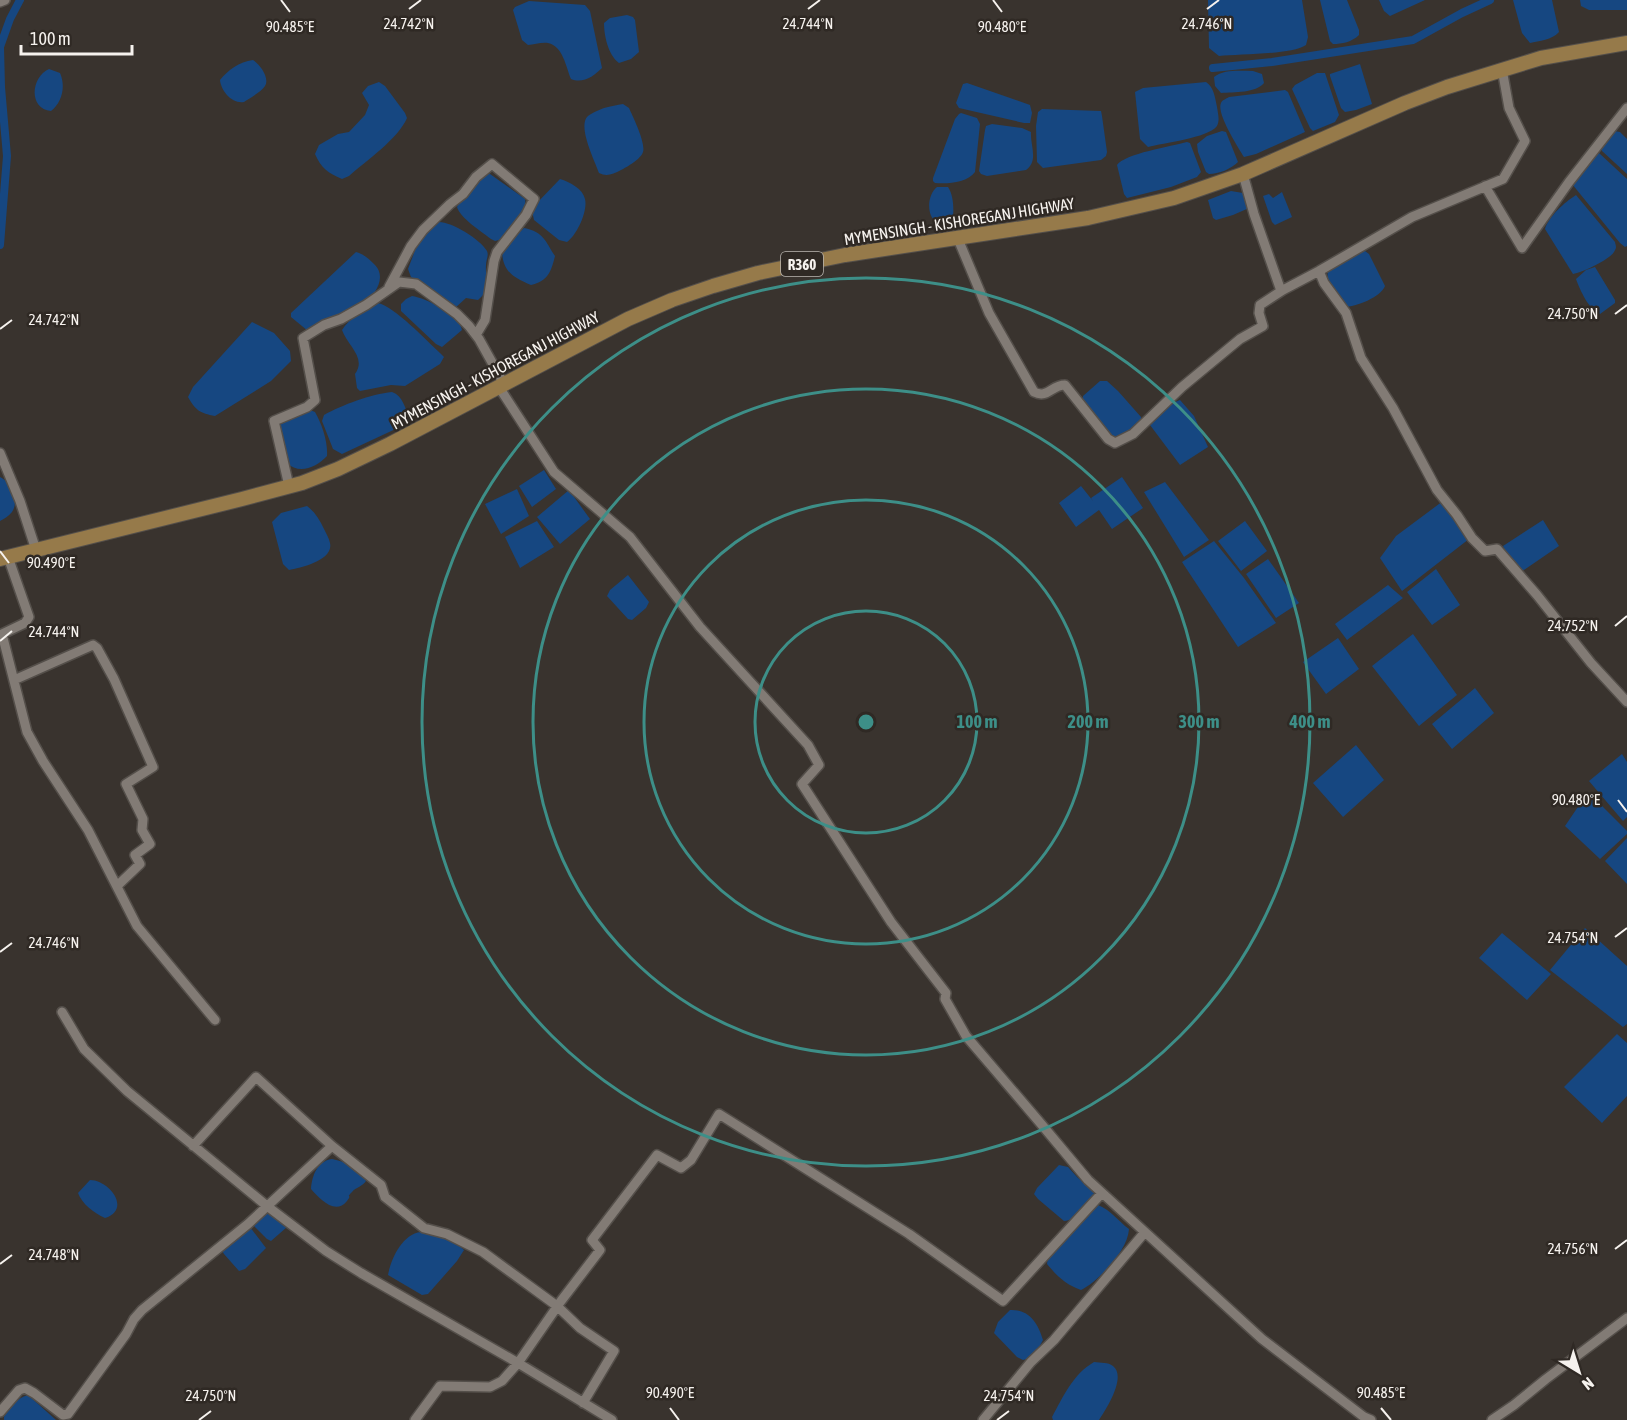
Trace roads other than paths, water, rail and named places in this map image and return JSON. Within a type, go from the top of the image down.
[{"type":"main road","name":"MYMENSINGH - KISHOREGANJ HIGHWAY","points":[[4,558],[289,486],[338,469],[628,319],[713,286],[758,273],[845,255],[1088,218],[1183,195],[1243,174],[1405,103],[1502,69],[1541,58],[1627,43]]},
{"type":"street","points":[[0,2],[4,0]]},
{"type":"street","points":[[958,239],[988,313],[1034,392],[1044,395],[1062,384],[1065,385],[1108,439],[1115,443],[1133,434],[1182,387],[1240,339],[1263,326],[1259,313],[1260,305],[1412,217],[1503,179],[1526,141],[1509,108],[1502,69]]},
{"type":"street","points":[[1485,186],[1522,248],[1569,182],[1627,108]]},
{"type":"street","points":[[388,289],[411,246],[423,230],[464,194],[476,177],[492,164],[534,199],[526,215],[497,252],[485,320],[476,335]]},
{"type":"street","points":[[1243,174],[1254,214],[1280,288],[1283,290]]},
{"type":"street","points":[[1319,271],[1324,283],[1346,313],[1361,358],[1393,408],[1437,490],[1472,538],[1485,551],[1497,549],[1591,663],[1627,702]]},
{"type":"street","points":[[289,486],[274,421],[307,407],[315,400],[303,338],[324,325],[360,309],[399,282],[416,284],[457,314],[476,335],[502,386],[554,472],[630,537],[700,627],[808,745],[819,765],[802,784],[891,922],[946,993],[945,999],[966,1036],[1088,1180],[1262,1339],[1371,1420]]},
{"type":"street","points":[[0,453],[5,460],[36,550]]},
{"type":"street","points":[[4,558],[29,617],[25,623],[2,634],[27,732],[88,830],[137,926],[215,1020]]},
{"type":"street","points":[[14,680],[93,645],[98,648],[114,679],[153,767],[126,784],[143,819],[142,830],[150,844],[135,855],[140,864],[117,886]]},
{"type":"street","points":[[62,1012],[84,1049],[127,1090],[267,1206],[326,1251],[518,1363],[606,1419]]},
{"type":"street","points":[[193,1146],[256,1077],[332,1146],[381,1185],[385,1197],[424,1228],[447,1234],[483,1252],[557,1306],[580,1328],[614,1351],[583,1403]]},
{"type":"street","points":[[415,1420],[440,1386],[490,1387],[502,1381],[518,1363],[557,1306],[600,1250],[592,1240],[657,1155],[681,1168],[691,1160],[719,1114],[909,1234],[1003,1301],[1102,1193]]},
{"type":"street","points":[[0,1412],[19,1390],[26,1388],[63,1415],[68,1414],[142,1310],[248,1224],[332,1146]]},
{"type":"street","points":[[983,1420],[1145,1232]]},
{"type":"street","points":[[1492,1420],[1627,1318]]},
{"type":"water","points":[[1208,0],[1302,0],[1308,37],[1306,45],[1289,51],[1219,56],[1209,48]]},
{"type":"water","points":[[1320,0],[1347,0],[1359,35],[1347,42],[1333,44],[1330,41]]},
{"type":"water","points":[[1379,0],[1425,0],[1390,16],[1384,11]]},
{"type":"water","points":[[1513,0],[1552,0],[1559,32],[1549,38],[1530,43],[1522,33]]},
{"type":"water","points":[[1580,0],[1627,0],[1627,10],[1589,10],[1581,6]]},
{"type":"water","points":[[529,1],[585,5],[590,11],[602,68],[584,80],[571,79],[557,48],[548,43],[528,45],[522,40],[513,10]]},
{"type":"water","points":[[627,15],[635,20],[639,52],[631,59],[619,63],[609,50],[604,23],[610,18]]},
{"type":"water","points":[[253,60],[264,72],[265,86],[244,102],[231,99],[220,80],[234,67]]},
{"type":"water","points":[[1360,64],[1372,104],[1345,112],[1341,108],[1330,74]]},
{"type":"water","points":[[49,69],[60,73],[63,83],[58,104],[51,111],[38,105],[35,92],[38,79]]},
{"type":"water","points":[[1253,71],[1262,74],[1264,83],[1256,89],[1221,93],[1215,86],[1214,77],[1218,74]]},
{"type":"water","points":[[1317,73],[1325,73],[1339,115],[1335,122],[1313,131],[1292,89]]},
{"type":"water","points":[[379,82],[385,86],[407,118],[397,134],[349,176],[342,179],[326,169],[315,154],[319,145],[338,134],[349,132],[365,115],[369,105],[362,93],[368,86]]},
{"type":"water","points":[[1206,82],[1215,96],[1217,126],[1205,134],[1148,147],[1140,139],[1135,92],[1143,88]]},
{"type":"water","points":[[967,83],[1030,105],[1032,113],[1030,123],[959,108],[956,103],[963,84]]},
{"type":"water","points":[[1285,90],[1288,92],[1305,132],[1244,157],[1224,122],[1220,108],[1223,100],[1229,97]]},
{"type":"water","points":[[623,104],[629,108],[636,124],[643,143],[643,152],[637,160],[624,169],[605,175],[599,173],[588,145],[585,122],[587,117],[595,112]]},
{"type":"water","points":[[1042,109],[1101,111],[1106,156],[1101,160],[1043,168],[1037,162],[1036,126],[1038,112]]},
{"type":"water","points":[[961,113],[977,118],[980,124],[975,172],[962,181],[935,183],[933,178],[955,119]]},
{"type":"water","points":[[992,124],[1022,128],[1031,132],[1033,157],[1026,170],[987,176],[981,174],[979,171],[985,130],[986,126]]},
{"type":"water","points":[[1222,131],[1226,132],[1238,162],[1225,171],[1209,174],[1198,152],[1197,144],[1207,136]]},
{"type":"water","points":[[1614,131],[1620,132],[1627,139],[1627,174],[1601,148]]},
{"type":"water","points":[[1190,143],[1201,172],[1197,177],[1171,187],[1127,198],[1117,165],[1121,161],[1138,154]]},
{"type":"water","points":[[1597,153],[1627,179],[1627,246],[1625,247],[1572,184]]},
{"type":"water","points":[[484,174],[490,174],[525,199],[523,209],[516,221],[499,240],[495,241],[466,220],[457,207],[463,196]]},
{"type":"water","points":[[560,179],[576,186],[585,199],[585,210],[581,222],[567,242],[559,240],[534,220],[532,211]]},
{"type":"water","points":[[937,187],[948,187],[953,205],[953,216],[939,223],[934,220],[929,208],[932,193]]},
{"type":"water","points":[[1231,191],[1243,193],[1249,208],[1216,220],[1213,218],[1208,200]]},
{"type":"water","points":[[1282,192],[1292,217],[1275,225],[1263,196],[1269,194],[1273,198]]},
{"type":"water","points":[[1576,195],[1615,242],[1616,247],[1611,255],[1601,262],[1573,274],[1545,229],[1558,210]]},
{"type":"water","points":[[439,222],[465,232],[478,241],[488,253],[485,292],[478,300],[466,298],[455,308],[411,277],[408,269],[422,237]]},
{"type":"water","points":[[524,228],[540,235],[555,256],[548,275],[531,285],[510,273],[505,265],[502,252]]},
{"type":"water","points":[[1360,251],[1369,254],[1385,286],[1379,294],[1368,301],[1344,307],[1330,285],[1328,271]]},
{"type":"water","points":[[356,252],[366,257],[378,270],[380,281],[375,291],[367,301],[356,308],[308,331],[291,317],[291,313]]},
{"type":"water","points":[[1595,267],[1615,300],[1615,303],[1600,314],[1582,294],[1576,279],[1586,270]]},
{"type":"water","points":[[412,296],[449,313],[460,324],[462,330],[442,347],[436,344],[401,311],[401,304]]},
{"type":"water","points":[[378,303],[401,317],[444,357],[440,364],[405,386],[391,385],[360,391],[357,388],[355,374],[359,362],[342,330],[353,318]]},
{"type":"water","points":[[252,322],[274,333],[290,351],[291,361],[271,381],[215,416],[199,411],[188,397],[193,387]]},
{"type":"water","points":[[1100,381],[1107,381],[1141,417],[1141,423],[1134,430],[1117,439],[1083,400],[1083,396]]},
{"type":"water","points":[[392,392],[399,396],[403,403],[409,417],[407,422],[342,454],[333,449],[322,421],[324,415],[357,400]]},
{"type":"water","points":[[1180,400],[1194,416],[1208,447],[1180,465],[1150,425],[1163,410]]},
{"type":"water","points":[[310,410],[315,412],[322,428],[327,445],[327,456],[313,466],[297,469],[287,463],[278,425],[280,421]]},
{"type":"water","points":[[544,470],[556,489],[532,507],[519,486]]},
{"type":"water","points":[[0,477],[11,487],[15,502],[12,512],[0,521]]},
{"type":"water","points":[[1122,477],[1143,508],[1112,529],[1099,510],[1076,527],[1059,503],[1081,486],[1093,501],[1091,498]]},
{"type":"water","points":[[1165,482],[1209,540],[1184,557],[1144,492]]},
{"type":"water","points":[[517,489],[529,516],[501,534],[485,504]]},
{"type":"water","points":[[569,490],[590,519],[560,544],[537,517]]},
{"type":"water","points":[[1443,501],[1469,539],[1402,591],[1380,558],[1396,536]]},
{"type":"water","points":[[307,506],[321,522],[329,539],[330,549],[316,562],[289,570],[283,564],[272,522],[281,513]]},
{"type":"water","points":[[1543,520],[1559,546],[1521,572],[1509,560],[1503,546]]},
{"type":"water","points":[[537,521],[554,547],[520,568],[505,537]]},
{"type":"water","points":[[1245,521],[1267,551],[1241,571],[1218,541]]},
{"type":"water","points":[[1214,541],[1276,623],[1238,647],[1182,562]]},
{"type":"water","points":[[1268,559],[1299,603],[1276,618],[1246,574]]},
{"type":"water","points":[[1436,569],[1460,605],[1432,625],[1407,592]]},
{"type":"water","points":[[628,575],[649,602],[646,608],[632,620],[628,619],[607,596],[610,590]]},
{"type":"water","points":[[1388,585],[1403,598],[1347,640],[1335,624]]},
{"type":"water","points":[[1413,634],[1457,695],[1419,726],[1372,666]]},
{"type":"water","points":[[1338,638],[1359,669],[1326,694],[1303,662]]},
{"type":"water","points":[[1475,688],[1494,713],[1452,749],[1432,724]]},
{"type":"water","points":[[1356,745],[1384,780],[1343,817],[1313,783]]},
{"type":"water","points":[[1622,754],[1627,762],[1627,817],[1623,821],[1589,781]]},
{"type":"water","points":[[1588,792],[1627,831],[1627,834],[1600,859],[1565,826]]},
{"type":"water","points":[[1627,838],[1627,884],[1605,861]]},
{"type":"water","points":[[1585,928],[1627,966],[1627,1024],[1623,1027],[1550,970]]},
{"type":"water","points":[[1502,933],[1551,974],[1527,1000],[1479,958]]},
{"type":"water","points":[[1617,1034],[1627,1043],[1627,1096],[1602,1123],[1564,1087]]},
{"type":"water","points":[[332,1159],[352,1166],[366,1181],[350,1194],[347,1201],[337,1207],[328,1204],[311,1189],[316,1170],[327,1160]]},
{"type":"water","points":[[1059,1165],[1068,1167],[1094,1194],[1078,1215],[1064,1221],[1034,1194]]},
{"type":"water","points":[[90,1180],[104,1185],[115,1196],[117,1208],[113,1214],[105,1218],[82,1201],[78,1193]]},
{"type":"water","points":[[1098,1205],[1129,1229],[1124,1246],[1111,1264],[1096,1280],[1081,1290],[1054,1272],[1047,1264],[1048,1256],[1093,1207]]},
{"type":"water","points":[[267,1210],[287,1227],[271,1241],[253,1223]]},
{"type":"water","points":[[250,1227],[266,1248],[245,1269],[239,1271],[221,1249]]},
{"type":"water","points":[[421,1232],[450,1240],[464,1250],[428,1294],[422,1295],[388,1275],[398,1248],[408,1237]]},
{"type":"water","points":[[1010,1310],[1017,1310],[1032,1318],[1043,1340],[1033,1355],[1027,1359],[1017,1357],[994,1333],[998,1322]]},
{"type":"water","points":[[1094,1362],[1113,1366],[1118,1378],[1114,1393],[1099,1420],[1053,1420],[1052,1417],[1069,1386]]},
{"type":"water","points":[[28,1395],[56,1420],[4,1420],[14,1404],[20,1398]]},
{"type":"waterway","points":[[0,245],[7,156],[0,47],[20,0]]},
{"type":"waterway","points":[[1213,68],[1272,62],[1413,40],[1490,0]]}]
